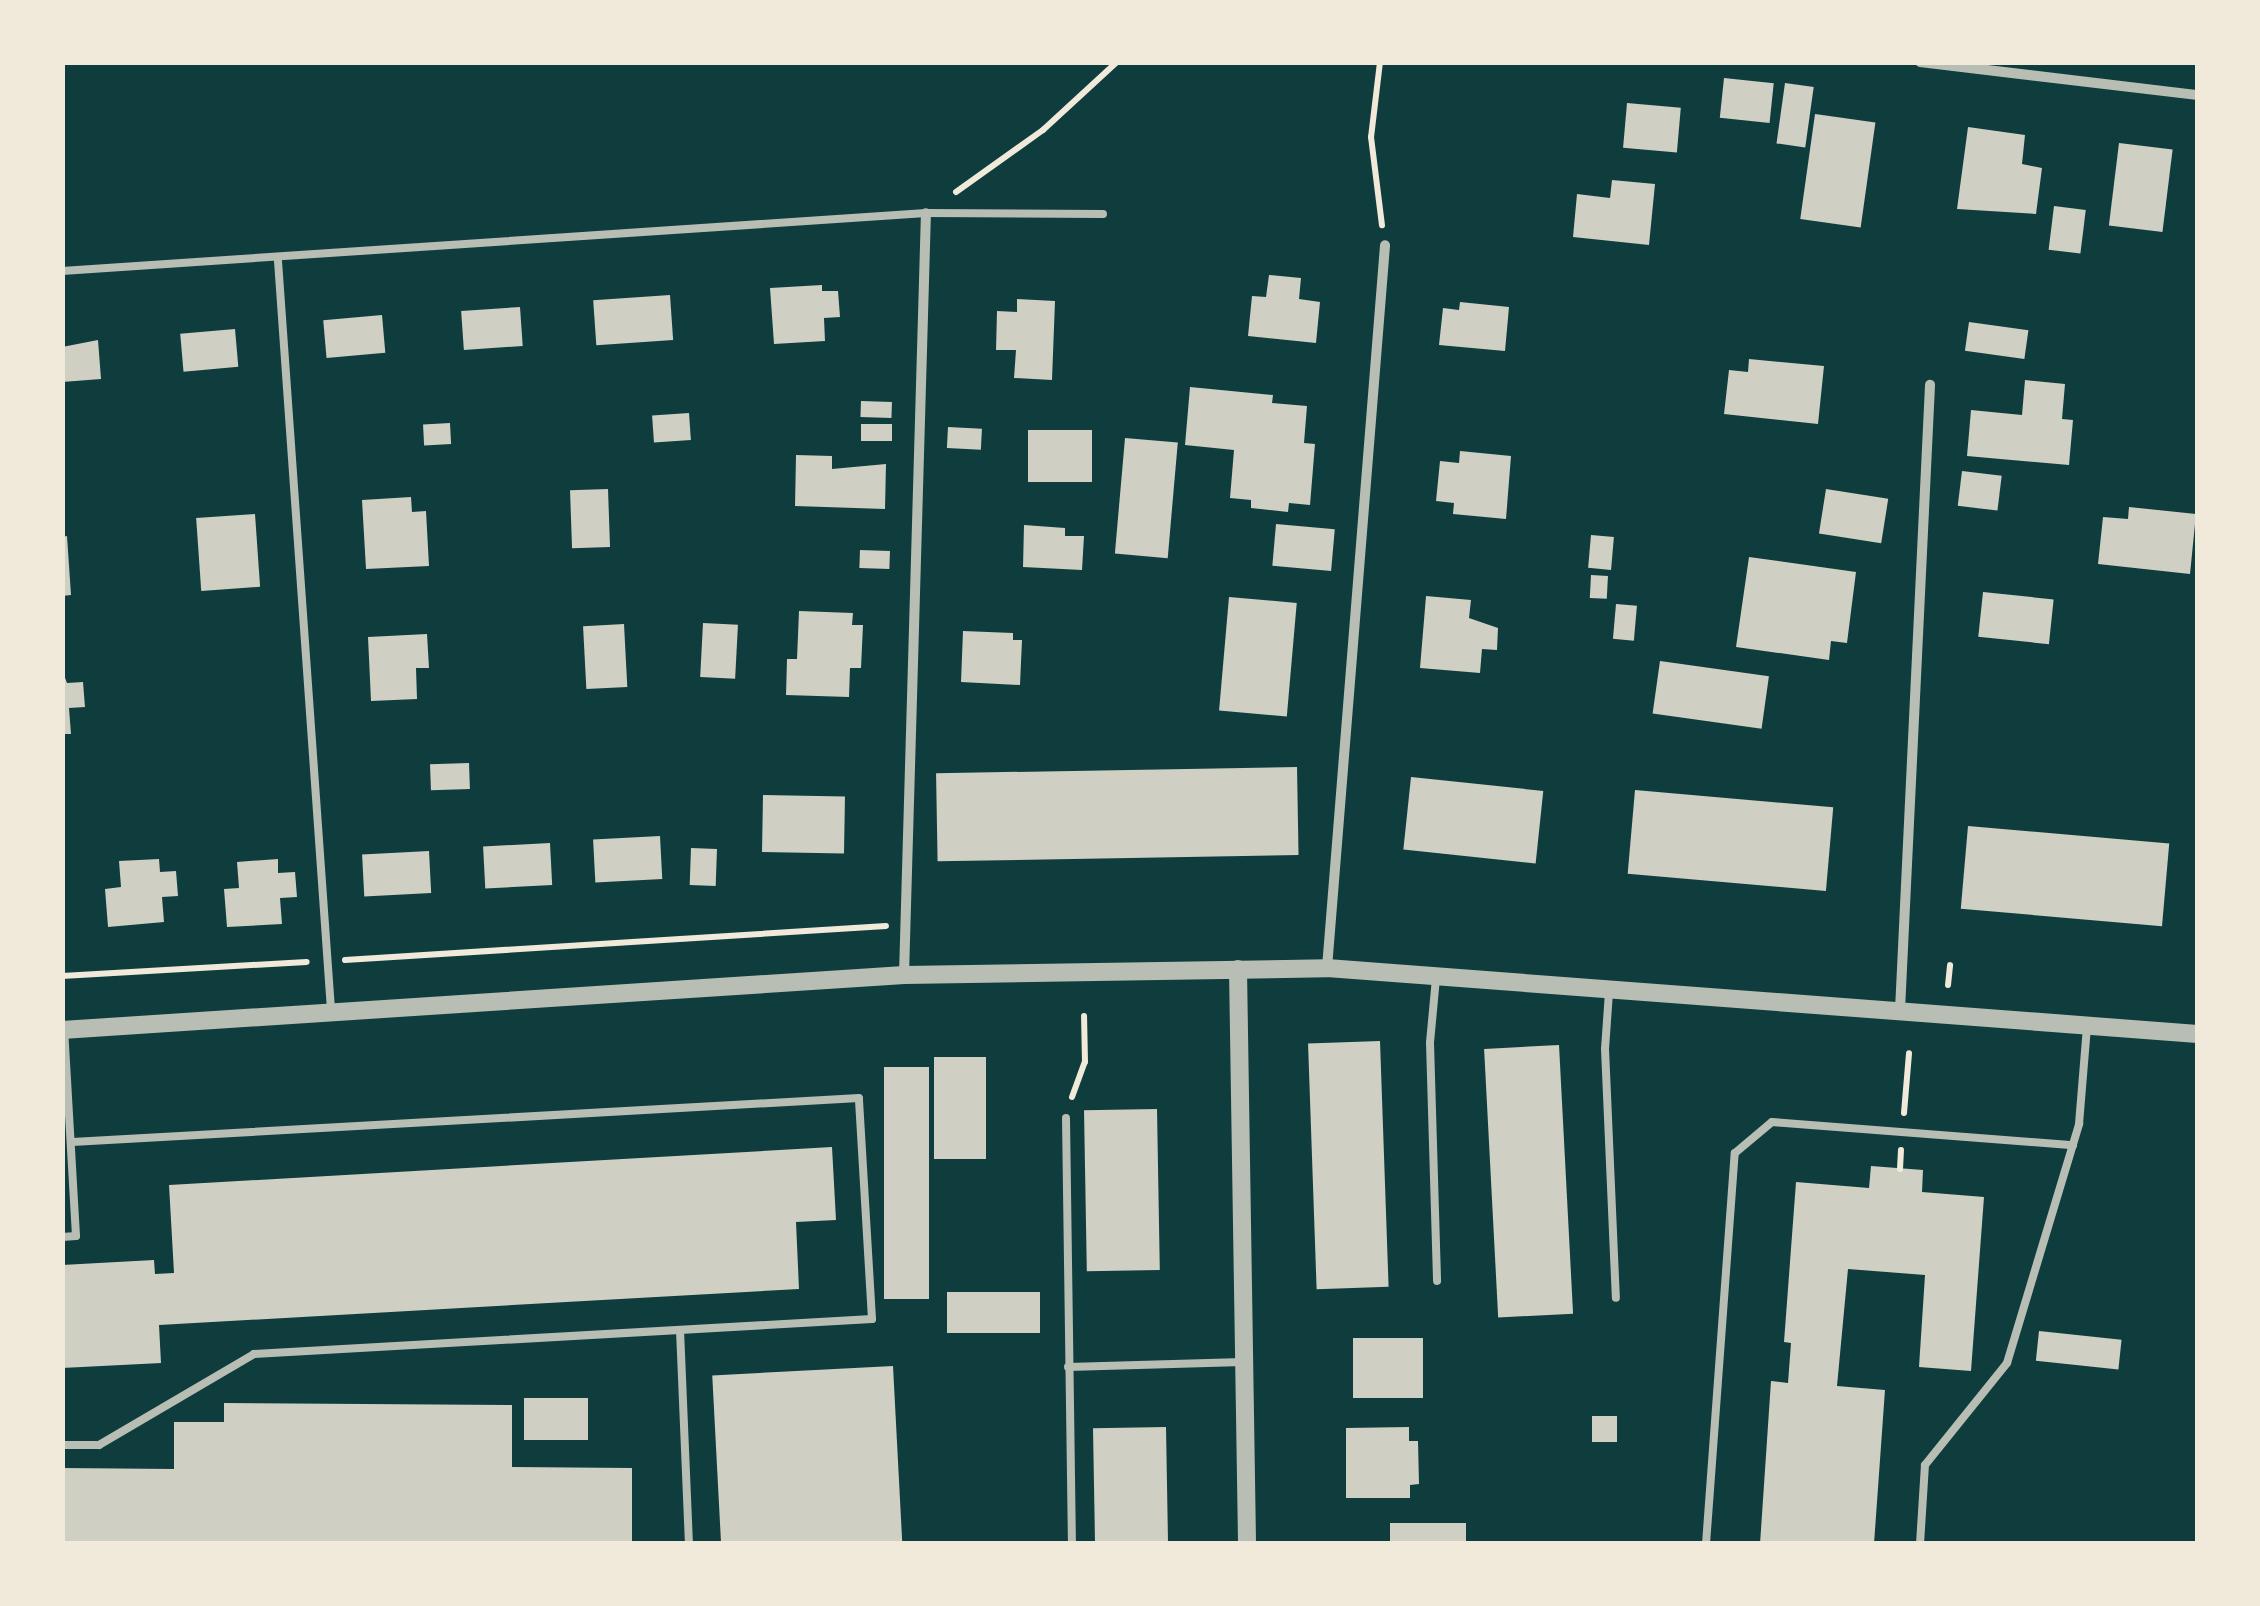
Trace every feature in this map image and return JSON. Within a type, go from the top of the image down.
[{"type":"street","points":[[1920,62],[2198,95]]},
{"type":"street","points":[[904,975],[926,213]]},
{"type":"street","points":[[1327,968],[1384,245]]},
{"type":"street","points":[[1900,1010],[1930,385]]},
{"type":"street","points":[[1238,968],[1247,1544]]},
{"type":"street","points":[[63,1030],[904,975],[1327,968],[2198,1034]]},
{"type":"lane","points":[[62,271],[278,261],[926,213],[1103,214]]},
{"type":"lane","points":[[278,261],[331,1014]]},
{"type":"lane","points":[[1436,974],[1430,1043],[1437,1282]]},
{"type":"lane","points":[[1610,988],[1605,1049],[1616,1298]]},
{"type":"lane","points":[[1920,1544],[1926,1465],[2008,1363],[2073,1145],[2088,1026]]},
{"type":"lane","points":[[62,1237],[76,1236],[63,1030]]},
{"type":"lane","points":[[62,1445],[100,1445],[254,1354],[872,1318],[859,1098],[72,1142]]},
{"type":"lane","points":[[1066,1118],[1072,1544]]},
{"type":"lane","points":[[1706,1544],[1735,1153],[1772,1122],[2073,1145]]},
{"type":"lane","points":[[680,1330],[690,1544]]},
{"type":"lane","points":[[1068,1367],[1243,1362]]},
{"type":"path","points":[[926,213],[1042,130],[1116,62]]},
{"type":"path","points":[[1380,62],[1371,137],[1384,245]]},
{"type":"path","points":[[62,976],[904,924]]},
{"type":"path","points":[[1948,985],[1950,964]]},
{"type":"path","points":[[1066,1118],[1084,1062],[1084,1016]]},
{"type":"building","points":[[1724,78],[1774,83],[1770,123],[1720,118]]},
{"type":"building","points":[[1785,83],[1814,87],[1805,147],[1777,143]]},
{"type":"building","points":[[1627,103],[1681,108],[1677,153],[1623,148]]},
{"type":"building","points":[[1815,114],[1875,122],[1861,227],[1800,219]]},
{"type":"building","points":[[1968,127],[2025,135],[2022,164],[2042,168],[2036,214],[1957,209]]},
{"type":"building","points":[[2119,143],[2173,150],[2162,232],[2109,225]]},
{"type":"building","points":[[1612,180],[1655,184],[1649,245],[1573,237],[1577,194],[1610,198]]},
{"type":"building","points":[[2054,206],[2086,210],[2080,254],[2049,250]]},
{"type":"building","points":[[1269,275],[1301,278],[1299,299],[1320,302],[1316,343],[1248,336],[1252,296],[1266,297]]},
{"type":"building","points":[[822,285],[822,291],[838,291],[840,317],[824,318],[825,341],[774,344],[770,288]]},
{"type":"building","points":[[670,295],[673,340],[596,345],[593,300]]},
{"type":"building","points":[[1017,299],[1055,301],[1052,380],[1014,378],[1016,350],[996,350],[997,311],[1017,312]]},
{"type":"building","points":[[1460,302],[1509,307],[1505,351],[1439,345],[1443,308],[1459,310]]},
{"type":"building","points":[[520,307],[523,346],[464,350],[461,311]]},
{"type":"building","points":[[382,315],[385,353],[327,358],[323,320]]},
{"type":"building","points":[[1969,322],[2028,330],[2024,359],[1965,351]]},
{"type":"building","points":[[235,329],[238,367],[184,372],[180,334]]},
{"type":"building","points":[[98,340],[101,379],[62,382],[62,347]]},
{"type":"building","points":[[1749,359],[1824,366],[1818,424],[1724,414],[1729,370],[1748,372]]},
{"type":"building","points":[[2025,380],[2065,384],[2062,419],[2073,420],[2069,465],[1967,456],[1971,410],[2022,415]]},
{"type":"building","points":[[1190,387],[1273,395],[1272,403],[1307,406],[1304,443],[1315,444],[1310,505],[1289,503],[1288,512],[1251,508],[1251,500],[1230,498],[1234,450],[1185,445]]},
{"type":"building","points":[[861,401],[892,402],[891,418],[860,417]]},
{"type":"building","points":[[689,413],[691,440],[654,443],[652,416]]},
{"type":"building","points":[[450,423],[451,444],[424,445],[423,424]]},
{"type":"building","points":[[861,424],[892,424],[892,441],[861,441]]},
{"type":"building","points":[[948,427],[982,429],[981,450],[947,448]]},
{"type":"building","points":[[1028,430],[1092,430],[1092,482],[1028,482]]},
{"type":"building","points":[[1125,438],[1178,443],[1168,558],[1115,554]]},
{"type":"building","points":[[1460,451],[1511,456],[1506,519],[1453,514],[1454,503],[1436,501],[1440,461],[1459,463]]},
{"type":"building","points":[[796,455],[832,456],[832,469],[886,464],[885,509],[795,506]]},
{"type":"building","points":[[1962,471],[2002,476],[1997,511],[1958,506]]},
{"type":"building","points":[[608,489],[610,547],[572,548],[570,490]]},
{"type":"building","points":[[1826,489],[1888,499],[1881,543],[1819,533]]},
{"type":"building","points":[[411,497],[412,512],[426,511],[429,566],[366,569],[362,500]]},
{"type":"building","points":[[2129,507],[2196,514],[2190,574],[2098,564],[2103,517],[2128,519]]},
{"type":"building","points":[[255,514],[260,587],[201,591],[196,518]]},
{"type":"building","points":[[1276,524],[1335,529],[1331,571],[1272,566]]},
{"type":"building","points":[[1024,525],[1065,528],[1065,536],[1084,536],[1082,570],[1023,567]]},
{"type":"building","points":[[1591,535],[1614,537],[1611,570],[1588,568]]},
{"type":"building","points":[[67,536],[71,595],[62,596],[62,537]]},
{"type":"building","points":[[860,550],[890,551],[889,569],[859,568]]},
{"type":"building","points":[[1749,557],[1856,572],[1847,643],[1831,641],[1829,660],[1736,647]]},
{"type":"building","points":[[1591,575],[1608,576],[1607,599],[1590,598]]},
{"type":"building","points":[[1983,592],[2054,599],[2049,644],[1978,637]]},
{"type":"building","points":[[1426,596],[1471,600],[1469,618],[1498,628],[1497,650],[1482,649],[1480,673],[1420,668]]},
{"type":"building","points":[[1229,597],[1297,603],[1287,716],[1219,711]]},
{"type":"building","points":[[1616,604],[1637,606],[1634,641],[1613,639]]},
{"type":"building","points":[[799,611],[853,613],[852,625],[863,625],[861,668],[850,668],[849,697],[786,695],[787,659],[797,659]]},
{"type":"building","points":[[703,623],[738,625],[735,679],[700,677]]},
{"type":"building","points":[[624,624],[627,687],[586,689],[583,626]]},
{"type":"building","points":[[963,631],[1013,633],[1013,640],[1022,640],[1020,685],[961,682]]},
{"type":"building","points":[[427,634],[429,668],[416,668],[417,699],[371,701],[368,637]]},
{"type":"building","points":[[1660,661],[1769,676],[1762,729],[1653,713]]},
{"type":"building","points":[[62,670],[67,683],[83,682],[85,707],[69,708],[71,734],[62,734]]},
{"type":"building","points":[[469,763],[470,789],[431,790],[430,764]]},
{"type":"building","points":[[1297,767],[1299,855],[938,861],[936,773]]},
{"type":"building","points":[[1411,777],[1543,791],[1536,864],[1403,850]]},
{"type":"building","points":[[1635,790],[1833,807],[1826,891],[1628,874]]},
{"type":"building","points":[[763,795],[845,796],[844,853],[762,852]]},
{"type":"building","points":[[1968,826],[2169,844],[2162,926],[1961,909]]},
{"type":"building","points":[[660,836],[662,879],[595,882],[593,840]]},
{"type":"building","points":[[550,843],[552,885],[485,888],[483,847]]},
{"type":"building","points":[[691,848],[717,849],[716,886],[690,885]]},
{"type":"building","points":[[429,851],[431,893],[364,896],[362,855]]},
{"type":"building","points":[[159,859],[160,872],[176,871],[178,896],[162,897],[164,922],[108,927],[105,889],[121,887],[119,861]]},
{"type":"building","points":[[278,859],[278,873],[295,872],[297,897],[280,898],[282,924],[227,927],[224,889],[239,888],[237,862]]},
{"type":"building","points":[[1380,1041],[1389,1287],[1317,1289],[1308,1044]]},
{"type":"building","points":[[1559,1045],[1573,1314],[1498,1318],[1484,1049]]},
{"type":"building","points":[[934,1057],[986,1057],[986,1159],[934,1159]]},
{"type":"building","points":[[884,1067],[929,1067],[929,1299],[884,1299]]},
{"type":"building","points":[[1157,1109],[1160,1270],[1087,1271],[1084,1110]]},
{"type":"building","points":[[832,1147],[836,1220],[796,1222],[799,1289],[159,1325],[161,1363],[62,1368],[62,1265],[154,1260],[155,1274],[174,1273],[169,1185]]},
{"type":"building","points":[[1871,1166],[1923,1170],[1922,1192],[1984,1197],[1971,1371],[1919,1367],[1925,1275],[1848,1269],[1837,1386],[1885,1390],[1874,1544],[1760,1544],[1771,1381],[1788,1383],[1791,1343],[1784,1342],[1796,1182],[1869,1188]]},
{"type":"building","points":[[947,1292],[1040,1292],[1040,1333],[947,1333]]},
{"type":"building","points":[[2039,1331],[2122,1340],[2118,1370],[2036,1361]]},
{"type":"building","points":[[1353,1338],[1423,1338],[1423,1398],[1353,1398]]},
{"type":"building","points":[[893,1366],[902,1544],[721,1544],[712,1375]]},
{"type":"building","points":[[524,1398],[588,1398],[588,1440],[524,1440]]},
{"type":"building","points":[[224,1403],[512,1405],[512,1467],[632,1468],[632,1544],[62,1544],[62,1468],[174,1469],[174,1422],[224,1422]]},
{"type":"building","points":[[1592,1416],[1617,1416],[1617,1442],[1592,1442]]},
{"type":"building","points":[[1166,1427],[1168,1544],[1095,1544],[1093,1428]]},
{"type":"building","points":[[1409,1427],[1409,1441],[1418,1441],[1419,1484],[1410,1485],[1410,1498],[1346,1498],[1346,1428]]},
{"type":"building","points":[[1390,1523],[1466,1523],[1466,1544],[1390,1544]]}]
